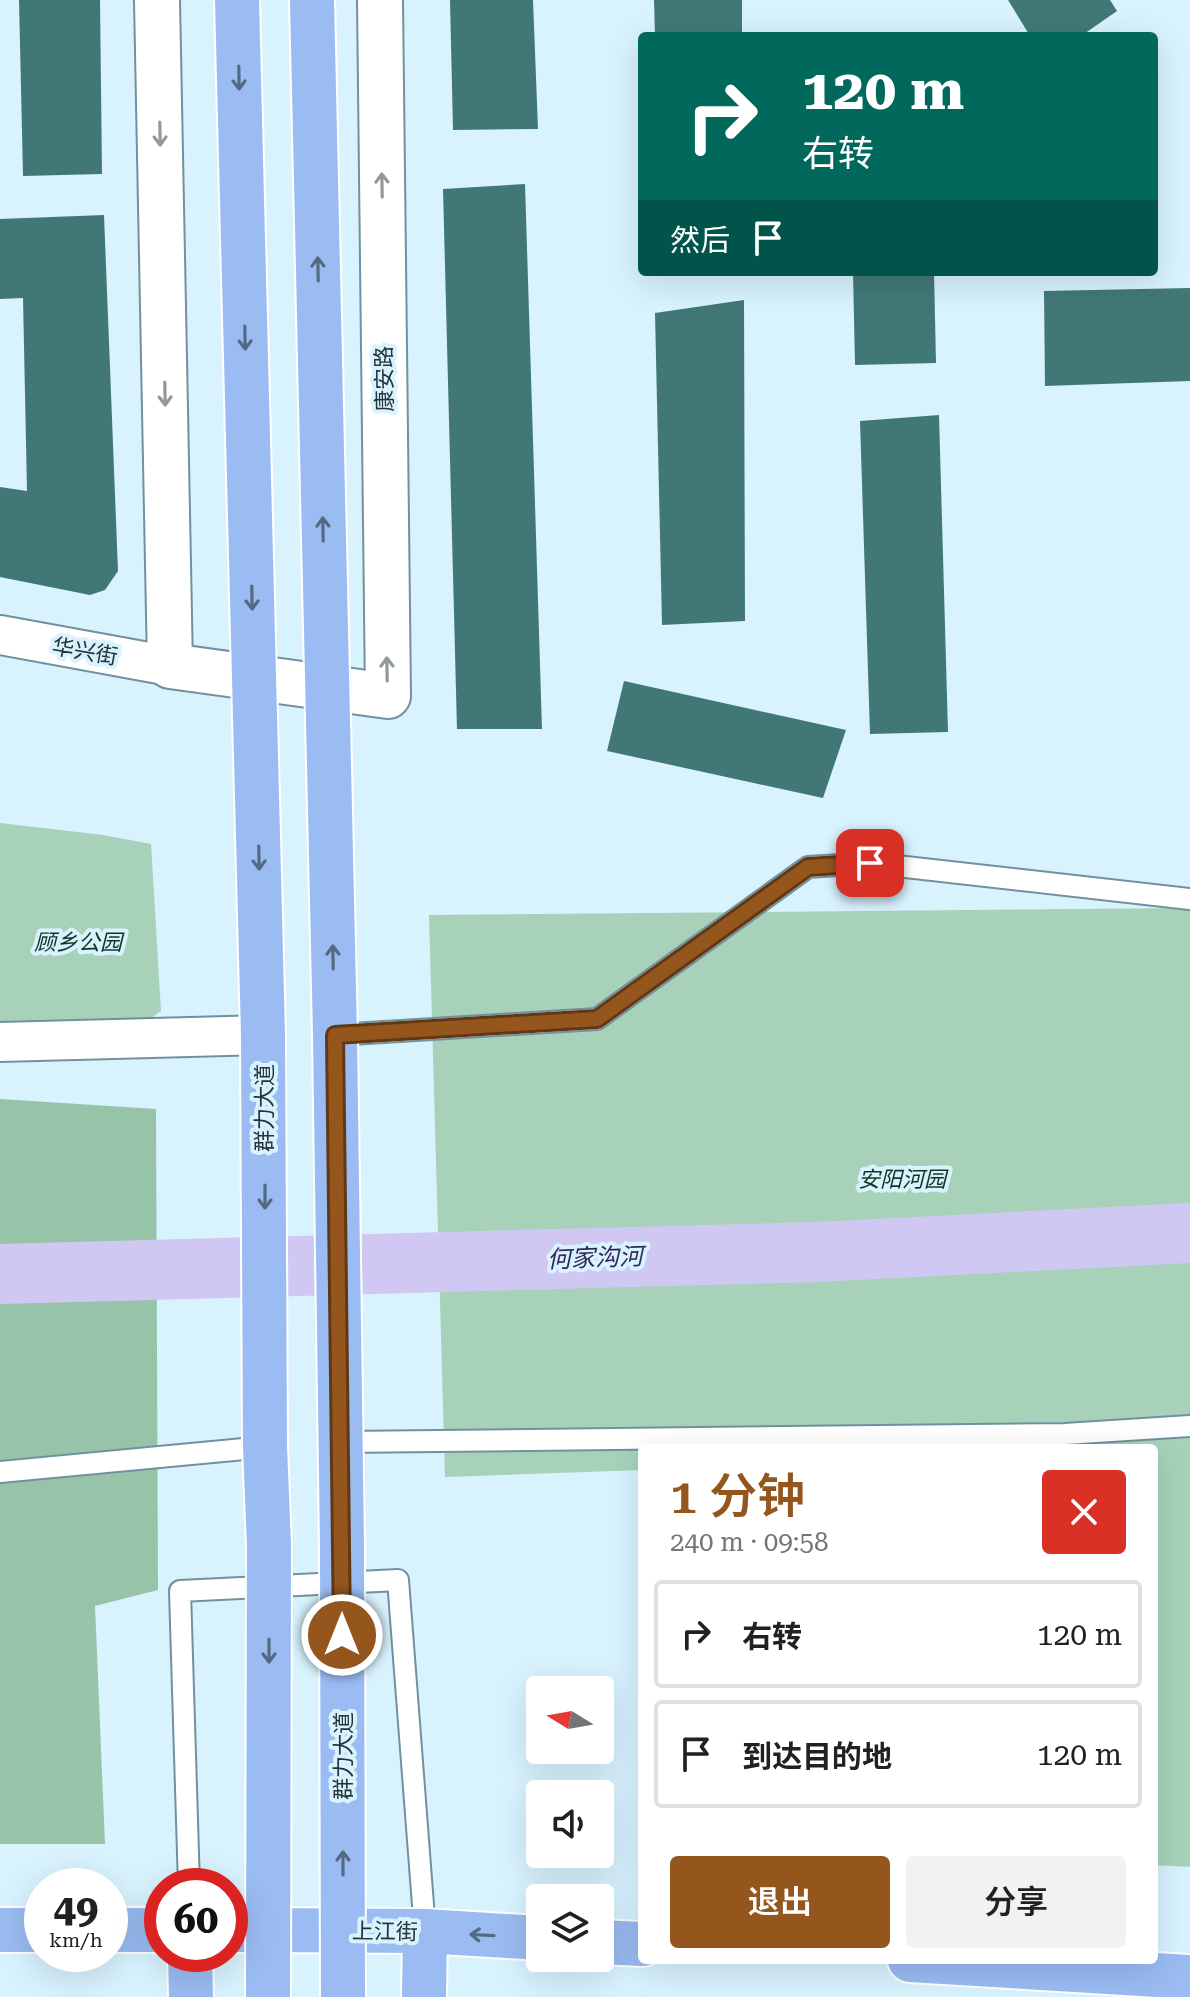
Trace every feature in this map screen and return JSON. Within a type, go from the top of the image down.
[{"type":"main road","points":[[157,0],[170,666]]},
{"type":"main road","points":[[237,0],[263,1035]]},
{"type":"main road","points":[[312,0],[335,1035]]},
{"type":"main road","name":"康安路","points":[[170,666],[388,696],[380,0]]},
{"type":"main road","name":"群力大道","points":[[263,1035],[265,1447],[269,1545],[268,1997]]},
{"type":"main road","name":"群力大道","points":[[335,1035],[342,1545],[343,1997]]},
{"type":"main road","points":[[0,1930],[24,1930]]},
{"type":"main road","name":"上江街","points":[[248,1930],[425,1931],[526,1937]]},
{"type":"main road","points":[[424,1997],[425,1931]]},
{"type":"main road","points":[[614,1943],[638,1944]]},
{"type":"main road","points":[[976,1964],[1190,1977]]},
{"type":"main road","points":[[190,1972],[191,1997]]},
{"type":"street","name":"华兴街","points":[[0,635],[170,666]]},
{"type":"street","points":[[0,1042],[263,1035]]},
{"type":"lane","points":[[335,1035],[597,1019],[808,867],[870,863],[1190,899]]},
{"type":"lane","points":[[341,1442],[1065,1434],[1190,1426]]},
{"type":"lane","points":[[0,1472],[265,1447]]},
{"type":"lane","points":[[188,1868],[180,1591],[398,1580],[425,1931]]},
{"type":"green space","name":"顾乡公园","points":[[0,823],[151,844],[161,1011],[141,1025],[0,1025]]},
{"type":"green space","name":"安阳河园","points":[[1190,908],[1190,1867],[1158,1865],[1158,1444],[638,1444],[638,1470],[445,1477],[429,915]]},
{"type":"green space","points":[[0,1099],[156,1109],[158,1590],[95,1606],[105,1844],[0,1844]]},
{"type":"building","points":[[19,0],[100,0],[102,174],[23,176]]},
{"type":"building","points":[[450,0],[533,0],[538,129],[453,130]]},
{"type":"building","points":[[654,0],[742,0],[742,32],[655,32]]},
{"type":"building","points":[[1008,0],[1110,0],[1117,11],[1087,32],[1028,32]]},
{"type":"building","points":[[525,184],[542,729],[457,729],[443,189]]},
{"type":"building","points":[[104,215],[118,571],[105,590],[90,595],[0,577],[0,487],[27,491],[23,298],[0,299],[0,219]]},
{"type":"building","points":[[853,276],[934,276],[936,363],[855,365]]},
{"type":"building","points":[[1190,288],[1190,381],[1045,386],[1044,291]]},
{"type":"building","points":[[744,300],[745,621],[662,625],[655,313]]},
{"type":"building","points":[[939,415],[948,732],[870,734],[860,421]]},
{"type":"building","points":[[624,681],[846,730],[823,798],[607,751]]},
{"type":"waterway","name":"何家沟河","points":[[0,1274],[818,1252],[1190,1233]]},
{"type":"route","points":[[342,1635],[335,1035],[597,1019],[808,867],[870,863]]}]
